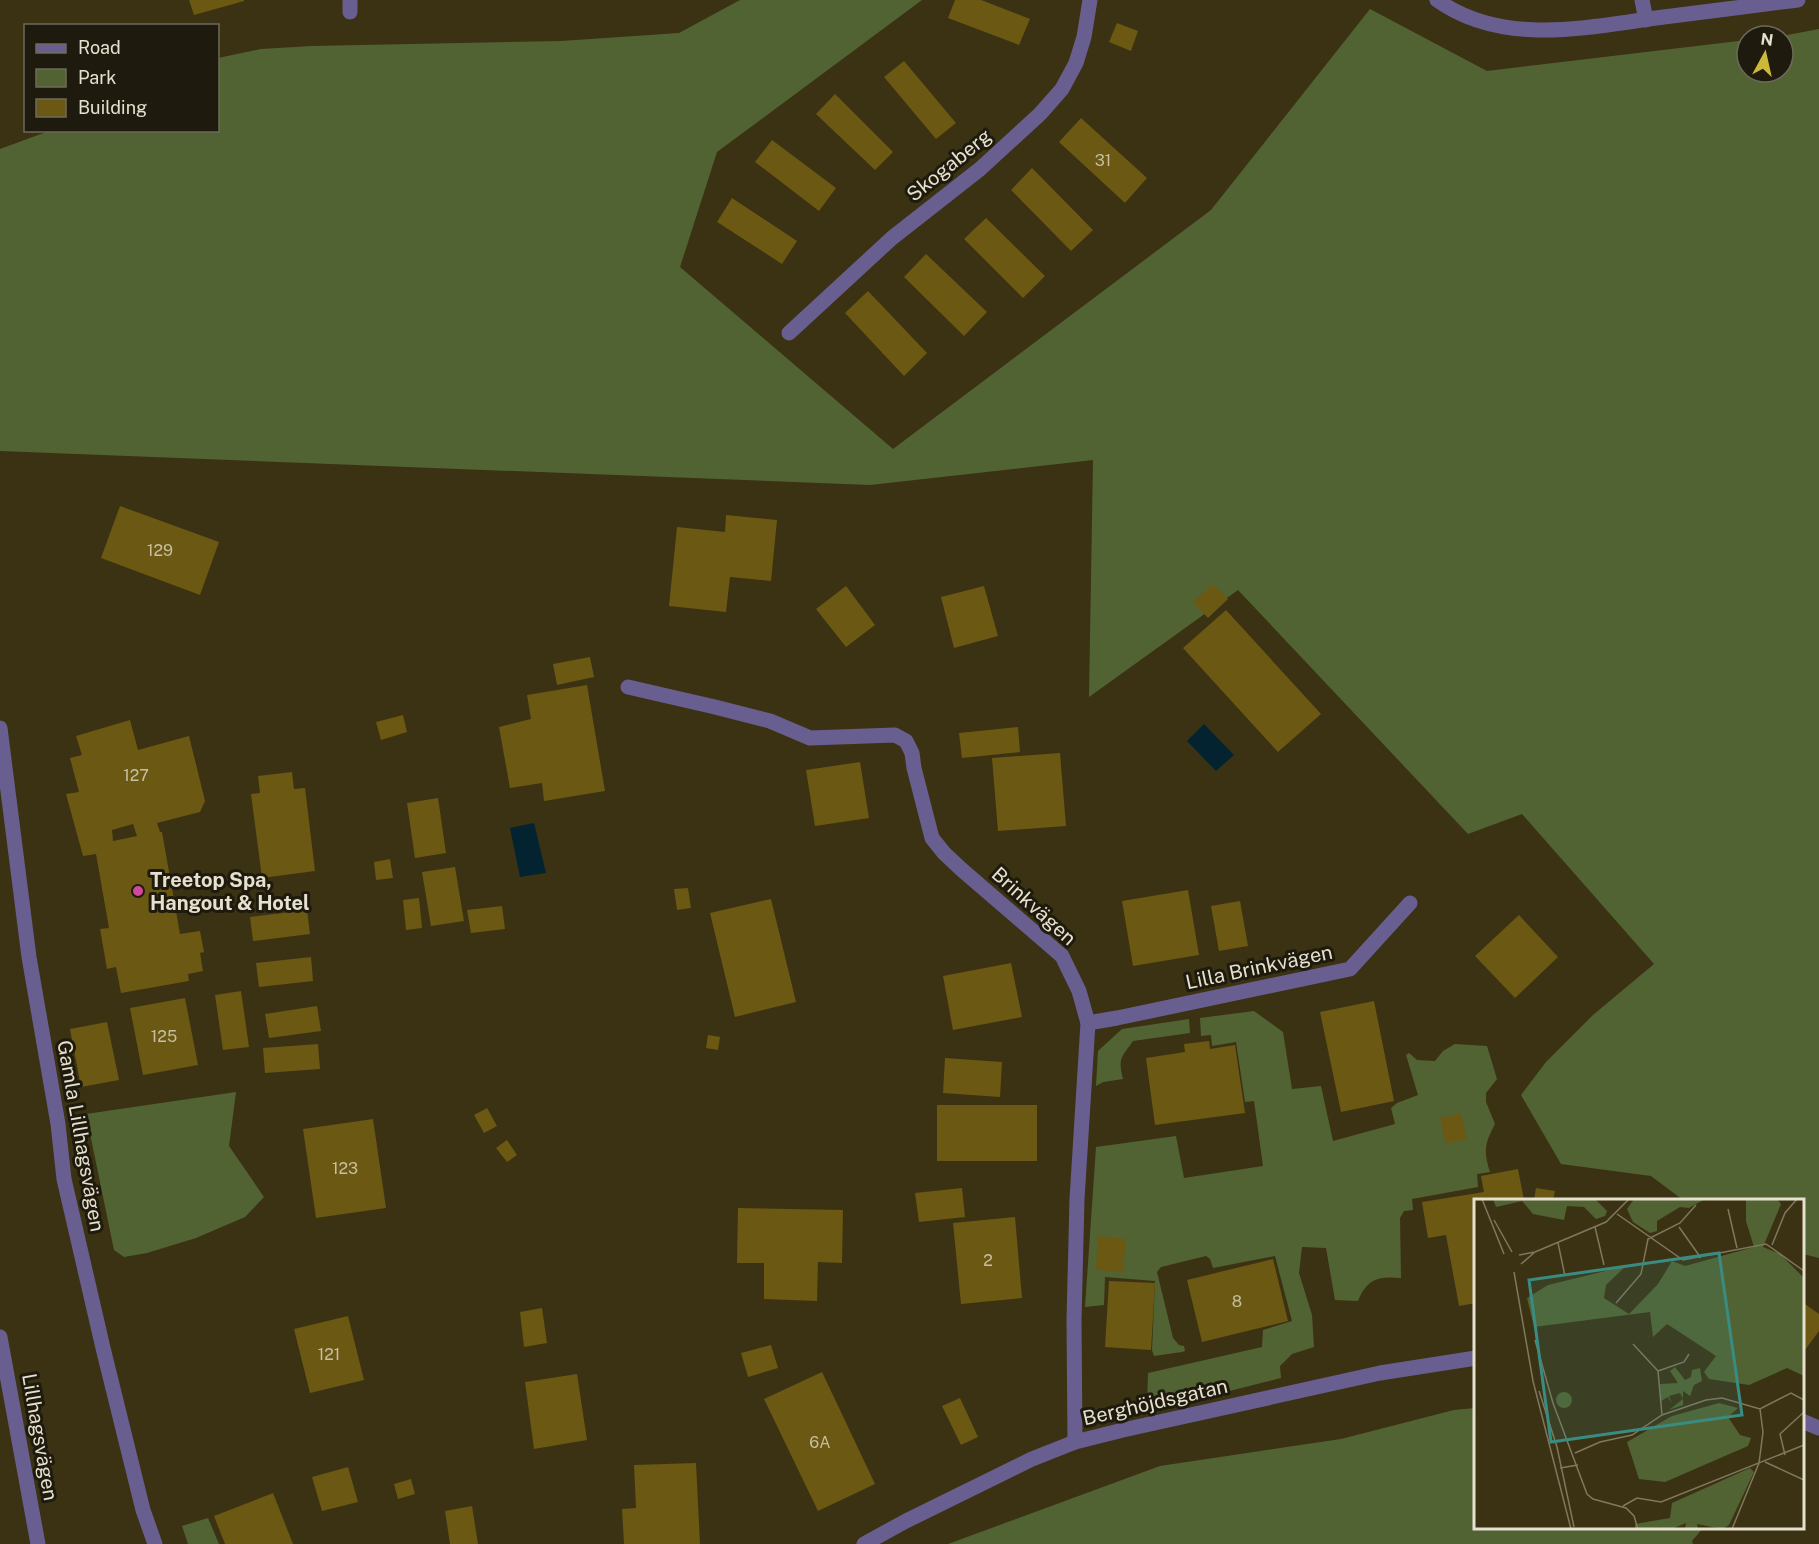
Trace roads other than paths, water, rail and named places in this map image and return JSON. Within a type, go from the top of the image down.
[{"type":"street","name":"Skogaberg","points":[[789,333],[892,238],[966,180],[1040,114],[1062,89],[1076,63],[1084,37],[1090,0]]},
{"type":"street","points":[[1437,0],[1471,18],[1505,27],[1536,31],[1581,29],[1798,0]]},
{"type":"street","points":[[1642,0],[1646,20]]},
{"type":"street","name":"Brinkvägen","points":[[627,687],[770,721],[810,738],[895,735],[906,741],[912,753],[932,838],[944,853],[970,877],[1062,956],[1079,991],[1088,1023],[1077,1199],[1074,1320],[1075,1442]]},
{"type":"street","name":"Gamla Lillhagsvägen","points":[[0,728],[29,957],[58,1124],[64,1179],[137,1487],[155,1544]]},
{"type":"street","name":"Lilla Brinkvägen","points":[[1088,1023],[1350,969],[1410,903]]},
{"type":"street","name":"Lillhagsvägen","points":[[0,1337],[38,1544]]},
{"type":"street","name":"Berghöjdsgatan","points":[[864,1544],[1032,1459],[1075,1442],[1380,1373],[1474,1358]]},
{"type":"street","points":[[1804,1420],[1819,1428]]},
{"type":"water","points":[[1204,724],[1234,755],[1216,771],[1187,741]]},
{"type":"water","points":[[534,823],[546,873],[520,877],[510,828]]},
{"type":"place","name":"Treetop Spa, Hangout & Hotel","points":[[138,891]]}]
